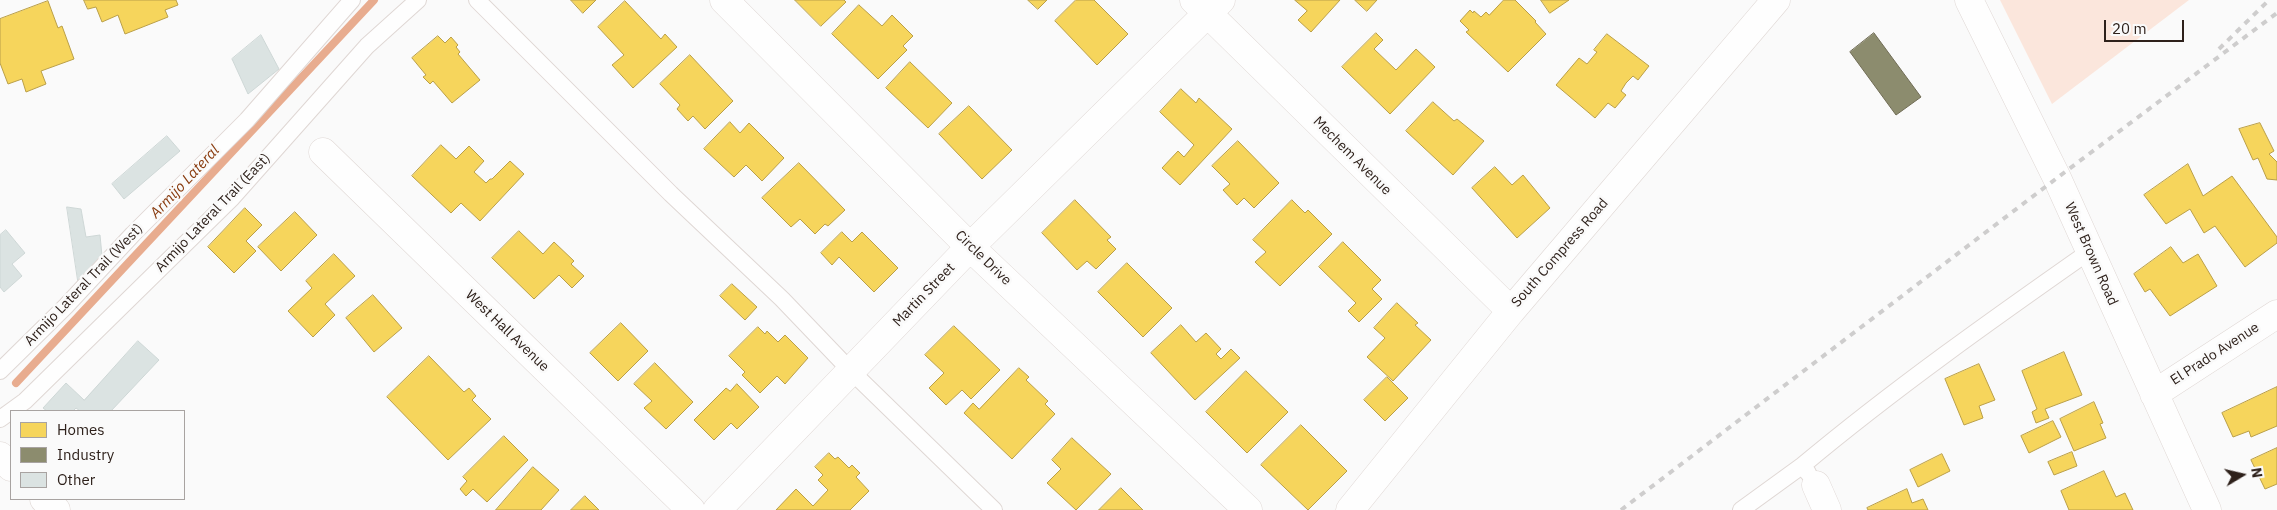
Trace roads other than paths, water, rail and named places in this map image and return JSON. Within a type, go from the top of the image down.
[{"type":"street","name":"Circle Drive","points":[[724,0],[970,247],[1248,510]]},
{"type":"street","name":"South Compress Road","points":[[1350,510],[1511,311],[1776,0]]},
{"type":"street","name":"West Brown Road","points":[[1969,0],[2057,178],[2207,510]]},
{"type":"street","name":"Martin Street","points":[[718,510],[850,370],[1208,5]]},
{"type":"street","name":"Mechem Avenue","points":[[1208,5],[1511,311]]},
{"type":"street","name":"West Hall Avenue","points":[[323,152],[691,510]]},
{"type":"street","name":"El Prado Avenue","points":[[2154,394],[2277,314]]},
{"type":"street","points":[[0,456],[10,466]]},
{"type":"street","points":[[1810,475],[1826,510]]},
{"type":"street","points":[[45,500],[56,510]]},
{"type":"lane","name":"Armijo Lateral Trail (West)","points":[[0,370],[66,306],[133,234],[247,120],[352,0]]},
{"type":"lane","name":"Armijo Lateral Trail (East)","points":[[12,410],[25,400],[232,198],[367,46],[418,0]]},
{"type":"lane","points":[[477,0],[671,194],[782,299],[850,370],[994,510]]},
{"type":"lane","points":[[1741,510],[1810,475],[1840,434],[2090,251]]},
{"type":"lane","name":"Armijo Lateral Trail (East)","points":[[0,419],[10,411]]},
{"type":"waterway","name":"Armijo Lateral","points":[[16,383],[374,0]]},
{"type":"railway","points":[[2219,49],[2269,0]]},
{"type":"railway","points":[[1621,510],[2277,13]]}]
